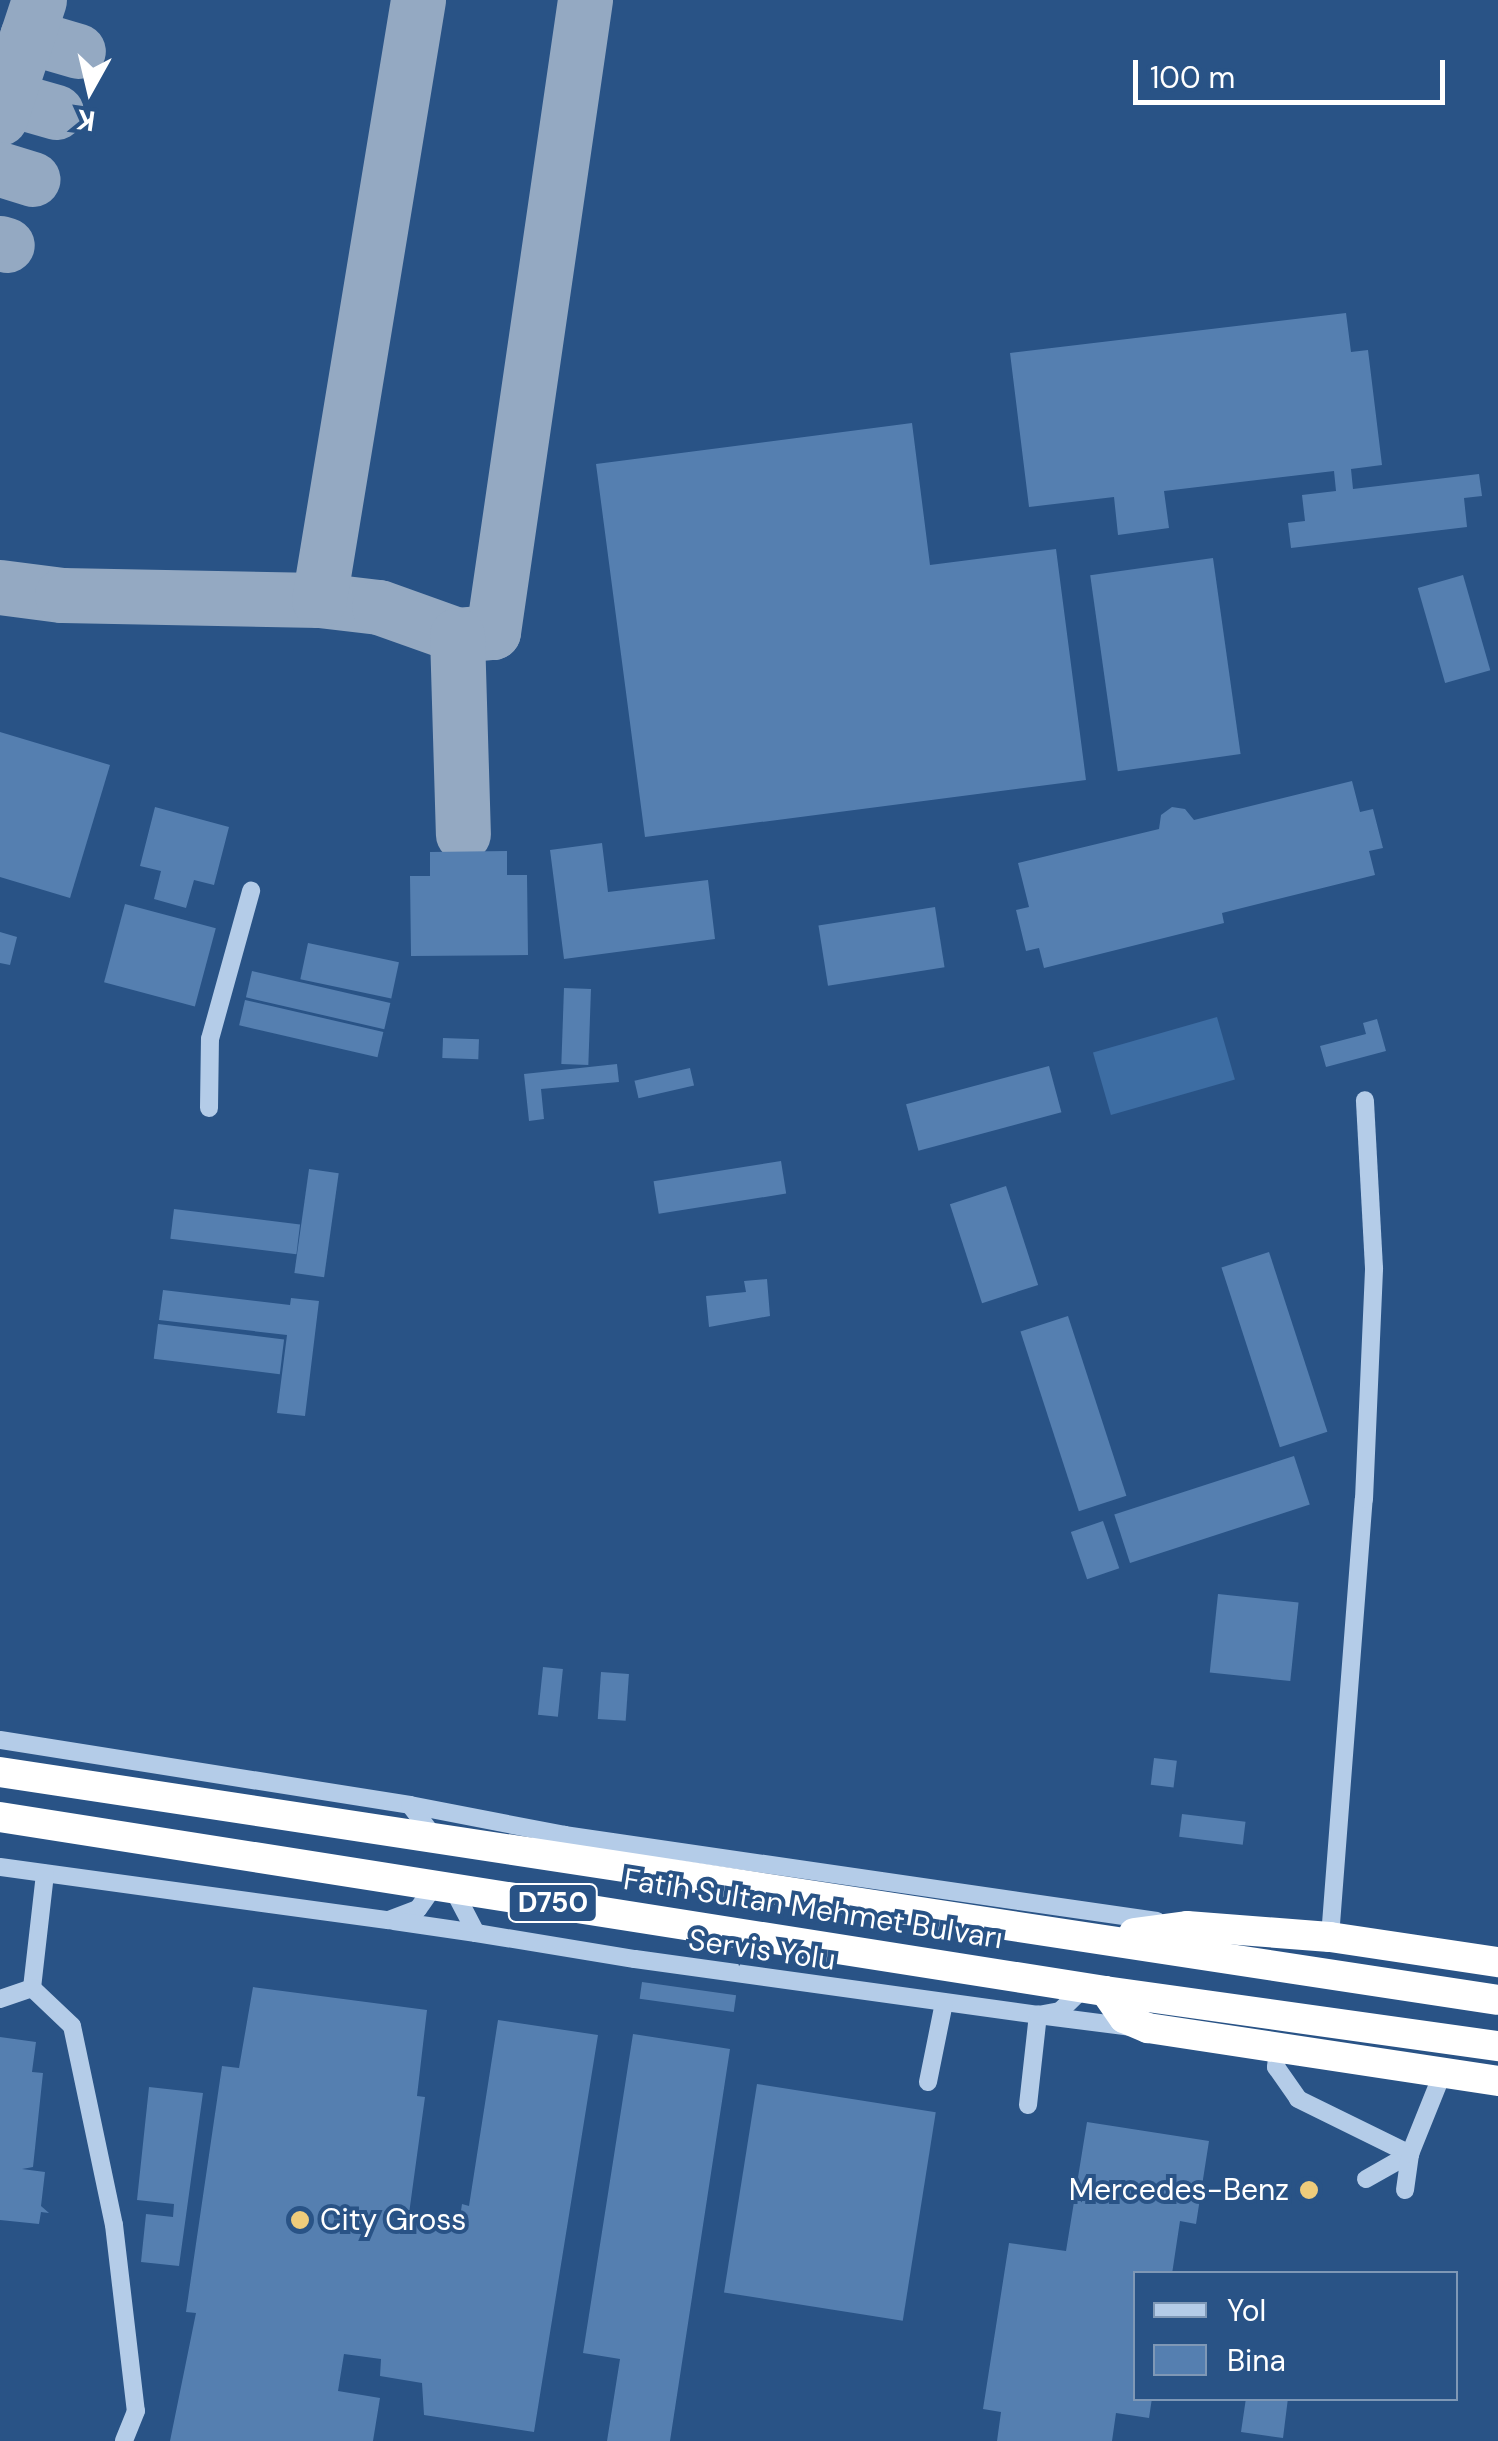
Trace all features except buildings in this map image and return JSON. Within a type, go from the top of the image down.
[{"type":"highway","name":"Fatih Sultan Mehmet Bulvarı","points":[[0,1772],[1498,2000]]},
{"type":"highway","name":"Fatih Sultan Mehmet Bulvarı","points":[[0,1818],[1095,1990],[1498,2046]]},
{"type":"highway","points":[[1101,1937],[1187,1926],[1330,1936],[1498,1962]]},
{"type":"highway","points":[[1095,1990],[1124,2018],[1177,2033],[1498,2080]]},
{"type":"street","points":[[209,1108],[210,1040],[252,891]]},
{"type":"street","points":[[1330,1936],[1372,1306],[1365,1100]]},
{"type":"street","points":[[0,1740],[410,1805],[434,1836]]},
{"type":"street","name":"Fatih Sultan Mehmet Bulvarı","points":[[410,1805],[564,1835],[1187,1926]]},
{"type":"street","points":[[523,1852],[564,1835]]},
{"type":"street","points":[[0,1867],[389,1920],[418,1910],[443,1886],[476,1933]]},
{"type":"street","points":[[32,1988],[45,1874]]},
{"type":"street","name":"Servis Yolu","points":[[389,1920],[1177,2033]]},
{"type":"street","points":[[0,1999],[32,1988]]},
{"type":"street","points":[[32,1988],[72,2026],[114,2225],[136,2411],[124,2441]]},
{"type":"street","points":[[1028,2105],[1038,2015],[1060,2010],[1095,1990]]},
{"type":"street","points":[[928,2082],[944,2002]]},
{"type":"street","points":[[1278,2048],[1276,2067],[1298,2098],[1410,2154]]},
{"type":"street","points":[[1405,2190],[1410,2154],[1443,2072]]},
{"type":"street","points":[[1366,2180],[1410,2154]]},
{"type":"shaded area","points":[[1217,1017],[1235,1079],[1111,1115],[1093,1053]]},
{"type":"taxiway","points":[[0,118],[39,0]]},
{"type":"taxiway","points":[[319,600],[418,0]]},
{"type":"taxiway","points":[[0,587],[62,595],[319,600],[379,607],[457,635],[493,632],[585,0]]},
{"type":"taxiway","points":[[27,36],[78,51]]},
{"type":"taxiway","points":[[7,98],[56,112]]},
{"type":"taxiway","points":[[0,169],[33,179]]},
{"type":"taxiway","points":[[0,243],[7,245]]},
{"type":"taxiway","points":[[457,635],[463,834]]},
{"type":"place","name":"Mercedes-Benz","points":[[1309,2190]]},
{"type":"place","name":"City Gross","points":[[300,2220]]}]
